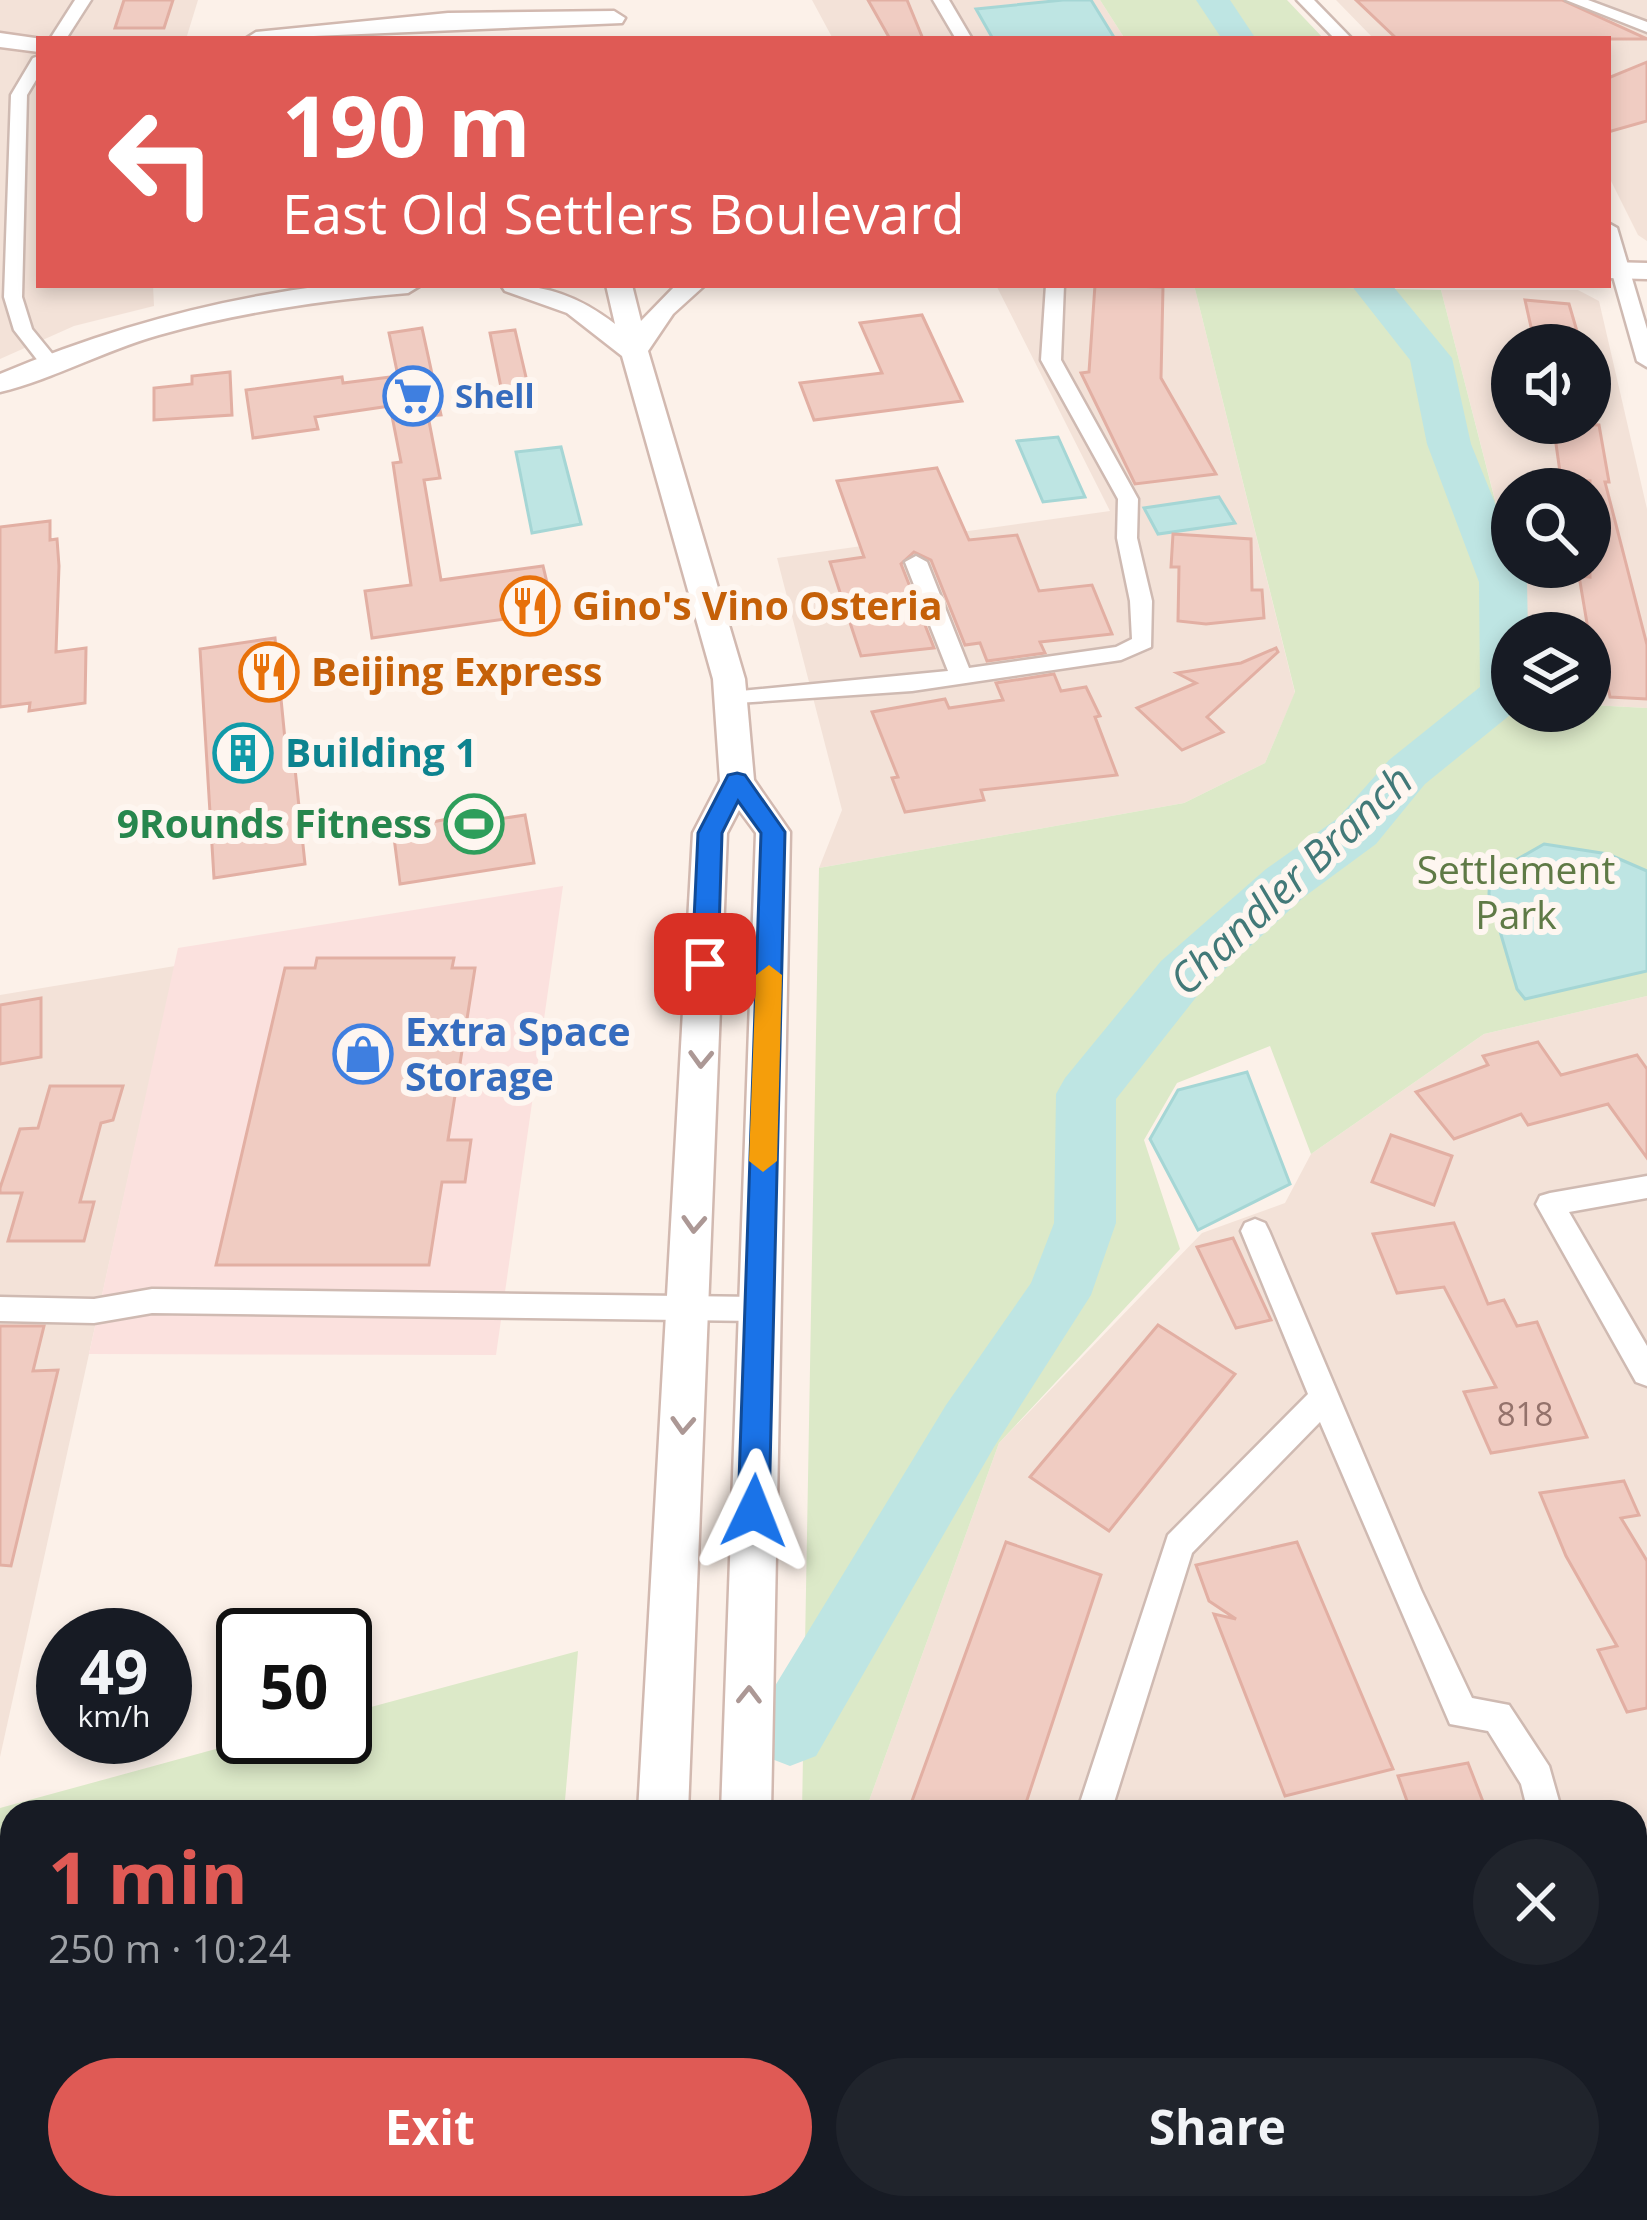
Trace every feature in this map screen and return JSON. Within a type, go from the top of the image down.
[{"type":"main road","points":[[286,36],[448,20],[614,19]]},
{"type":"main road","points":[[0,40],[36,45]]},
{"type":"main road","points":[[0,384],[49,362],[265,299],[377,288]]},
{"type":"main road","points":[[522,288],[575,307],[634,352]]},
{"type":"main road","points":[[620,288],[730,689],[737,781],[773,832],[746,1800]]},
{"type":"main road","points":[[634,352],[663,309],[688,288]]},
{"type":"main road","points":[[664,1800],[710,833],[737,781]]},
{"type":"street","points":[[60,36],[83,0]]},
{"type":"street","points":[[941,0],[962,36]]},
{"type":"street","points":[[1305,0],[1341,36]]},
{"type":"street","points":[[1574,0],[1647,27]]},
{"type":"street","points":[[36,66],[19,95],[13,297],[23,330],[49,362]]},
{"type":"street","points":[[1611,235],[1626,270],[1647,361]]},
{"type":"street","points":[[730,689],[907,685],[1120,652],[1143,642],[1141,601],[1126,538],[1128,499],[1051,360],[1054,288]]},
{"type":"street","points":[[916,562],[961,677]]},
{"type":"street","points":[[1647,1187],[1550,1204],[1647,1373]]},
{"type":"street","points":[[1255,1231],[1462,1713],[1497,1716],[1537,1778],[1542,1800]]},
{"type":"street","points":[[0,1309],[94,1311],[152,1301],[758,1309]]},
{"type":"street","points":[[1098,1800],[1179,1545],[1325,1397]]},
{"type":"shaded area","points":[[0,0],[198,0],[187,36],[36,36],[36,288],[153,288],[154,306],[74,326],[0,359]]},
{"type":"shaded area","points":[[812,0],[1100,0],[1123,36],[831,36]]},
{"type":"shaded area","points":[[1336,0],[1647,0],[1647,241],[1638,235],[1611,181],[1611,36],[1371,36]]},
{"type":"shaded area","points":[[998,288],[1195,288],[1295,693],[1265,763],[1184,803],[819,868],[842,810],[777,558],[1110,511]]},
{"type":"shaded area","points":[[1441,290],[1578,290],[1599,301],[1604,324],[1491,324],[1491,444],[1611,444],[1611,353],[1647,509],[1647,708],[1611,706],[1611,612],[1524,612],[1517,588],[1611,588],[1611,468],[1491,468],[1491,484]]},
{"type":"shaded area","points":[[563,886],[496,1355],[89,1354],[178,948]]},
{"type":"shaded area","points":[[175,966],[89,1354],[0,1757],[0,995]]},
{"type":"shaded area","points":[[1647,996],[1647,1800],[869,1800],[999,1443],[1202,1233],[1285,1203],[1311,1154],[1484,1034]]},
{"type":"green space","points":[[1100,0],[1287,0],[1321,36],[1123,36]]},
{"type":"green space","name":"Settlement Park","points":[[1195,288],[1441,290],[1491,485],[1491,588],[1517,588],[1524,612],[1491,612],[1491,732],[1611,732],[1611,706],[1647,708],[1647,996],[1484,1034],[1311,1154],[1270,1046],[1177,1083],[1144,1140],[1180,1249],[999,1443],[869,1800],[802,1800],[819,868],[1184,803],[1265,763],[1295,692]]},
{"type":"green space","points":[[578,1651],[565,1800],[29,1800],[161,1764],[192,1764],[192,1756],[216,1749],[216,1764],[372,1764],[372,1707]]},
{"type":"water","points":[[1091,0],[1113,36],[991,36],[976,9]]},
{"type":"water","points":[[1058,437],[1085,497],[1043,502],[1017,441]]},
{"type":"water","points":[[561,447],[581,524],[532,533],[516,452]]},
{"type":"water","points":[[1219,497],[1235,523],[1158,534],[1144,508]]},
{"type":"water","points":[[1544,844],[1608,854],[1647,871],[1647,971],[1525,999],[1517,989],[1489,894],[1490,875]]},
{"type":"water","points":[[1247,1072],[1290,1184],[1198,1230],[1150,1139],[1178,1090]]},
{"type":"building","points":[[124,0],[173,0],[164,28],[115,28]]},
{"type":"building","points":[[868,0],[907,0],[922,36],[888,36]]},
{"type":"building","points":[[1356,0],[1562,0],[1647,39],[1611,36],[1394,36]]},
{"type":"building","points":[[1647,62],[1647,121],[1611,131],[1611,77]]},
{"type":"building","points":[[1095,288],[1163,288],[1161,378],[1216,474],[1135,484],[1081,373],[1089,372]]},
{"type":"building","points":[[1525,300],[1569,304],[1575,324],[1530,324]]},
{"type":"building","points":[[922,315],[962,401],[814,420],[800,383],[882,373],[860,323]]},
{"type":"building","points":[[422,328],[441,415],[428,416],[440,478],[424,480],[441,580],[543,566],[554,612],[372,638],[365,591],[411,585],[393,463],[401,462],[390,406],[315,417],[318,429],[253,438],[246,390],[342,377],[343,383],[398,376],[389,333]]},
{"type":"building","points":[[515,330],[532,403],[505,407],[490,333]]},
{"type":"building","points":[[230,372],[232,415],[154,420],[154,388],[192,384],[192,376]]},
{"type":"building","points":[[1556,444],[1602,444],[1607,468],[1559,468]]},
{"type":"building","points":[[937,468],[969,540],[1017,535],[1039,591],[1092,585],[1112,634],[1040,642],[1045,653],[987,661],[980,643],[965,645],[931,560],[914,552],[901,564],[934,648],[861,656],[830,562],[864,557],[837,481]]},
{"type":"building","points":[[1611,505],[1647,645],[1647,699],[1611,697],[1611,612],[1585,612],[1581,588],[1611,588]]},
{"type":"building","points":[[50,521],[50,540],[57,539],[59,566],[56,652],[86,648],[85,703],[29,711],[30,703],[0,707],[0,527]]},
{"type":"building","points":[[1173,534],[1251,539],[1252,590],[1262,590],[1264,618],[1206,624],[1178,621],[1179,567],[1171,567]]},
{"type":"building","name":"Building 1","points":[[275,638],[287,760],[294,759],[305,864],[214,878],[200,649]]},
{"type":"building","points":[[1276,648],[1278,652],[1207,717],[1223,732],[1182,750],[1137,708],[1196,683],[1177,673],[1241,663]]},
{"type":"building","points":[[1054,674],[1061,691],[1086,687],[1117,775],[981,790],[984,800],[905,812],[892,778],[898,777],[872,712],[945,699],[949,708],[1003,700],[996,683]]},
{"type":"building","points":[[497,809],[499,819],[525,815],[534,863],[400,884],[393,830]]},
{"type":"building","name":"Extra Space Storage","points":[[317,958],[454,958],[452,968],[475,968],[448,1140],[471,1140],[465,1182],[442,1182],[429,1265],[216,1265],[285,968],[315,968]]},
{"type":"building","points":[[41,998],[41,1057],[0,1064],[0,1005]]},
{"type":"building","points":[[1538,1042],[1561,1075],[1637,1055],[1647,1069],[1647,1158],[1608,1104],[1528,1125],[1521,1114],[1454,1139],[1416,1092],[1488,1065],[1483,1056]]},
{"type":"building","points":[[50,1086],[123,1086],[113,1120],[101,1123],[80,1202],[94,1202],[84,1241],[8,1241],[22,1193],[0,1193],[0,1188],[20,1129],[38,1128]]},
{"type":"building","points":[[1391,1135],[1452,1156],[1434,1205],[1372,1182]]},
{"type":"building","points":[[1454,1223],[1488,1304],[1504,1300],[1517,1326],[1537,1322],[1587,1437],[1491,1453],[1464,1392],[1496,1387],[1444,1287],[1397,1293],[1373,1234]]},
{"type":"building","points":[[1233,1238],[1271,1320],[1236,1328],[1197,1247]]},
{"type":"building","points":[[1158,1325],[1235,1374],[1109,1531],[1030,1477]]},
{"type":"building","points":[[0,1326],[44,1326],[33,1371],[58,1370],[11,1566],[0,1565]]},
{"type":"building","points":[[1624,1481],[1639,1515],[1621,1518],[1647,1561],[1647,1708],[1627,1712],[1598,1650],[1617,1646],[1566,1556],[1540,1493]]},
{"type":"building","points":[[1006,1542],[1101,1575],[1027,1800],[912,1800]]},
{"type":"building","points":[[1297,1542],[1393,1769],[1285,1796],[1214,1614],[1236,1619],[1209,1601],[1196,1565]]},
{"type":"building","points":[[1468,1763],[1482,1800],[1407,1800],[1398,1776]]},
{"type":"waterway","name":"Chandler Branch","points":[[1213,0],[1237,36]]},
{"type":"waterway","name":"Chandler Branch","points":[[790,1730],[970,1426],[1059,1295],[1085,1223],[1086,1094],[1181,976],[1285,883],[1357,831],[1407,772],[1505,693],[1503,582],[1449,444],[1431,358],[1373,288]]},
{"type":"slow traffic","points":[[763,1161],[769,975]]},
{"type":"place","name":"Shell","points":[[413,396]]},
{"type":"place","name":"Gino's Vino Osteria","points":[[530,606]]},
{"type":"place","name":"Beijing Express","points":[[269,672]]},
{"type":"place","name":"Building 1","points":[[243,753]]},
{"type":"place","name":"9Rounds Fitness","points":[[474,824]]},
{"type":"place","name":"Extra Space Storage","points":[[363,1054]]},
{"type":"route","points":[[705,964],[710,833],[737,781],[773,832],[754,1511]]}]
